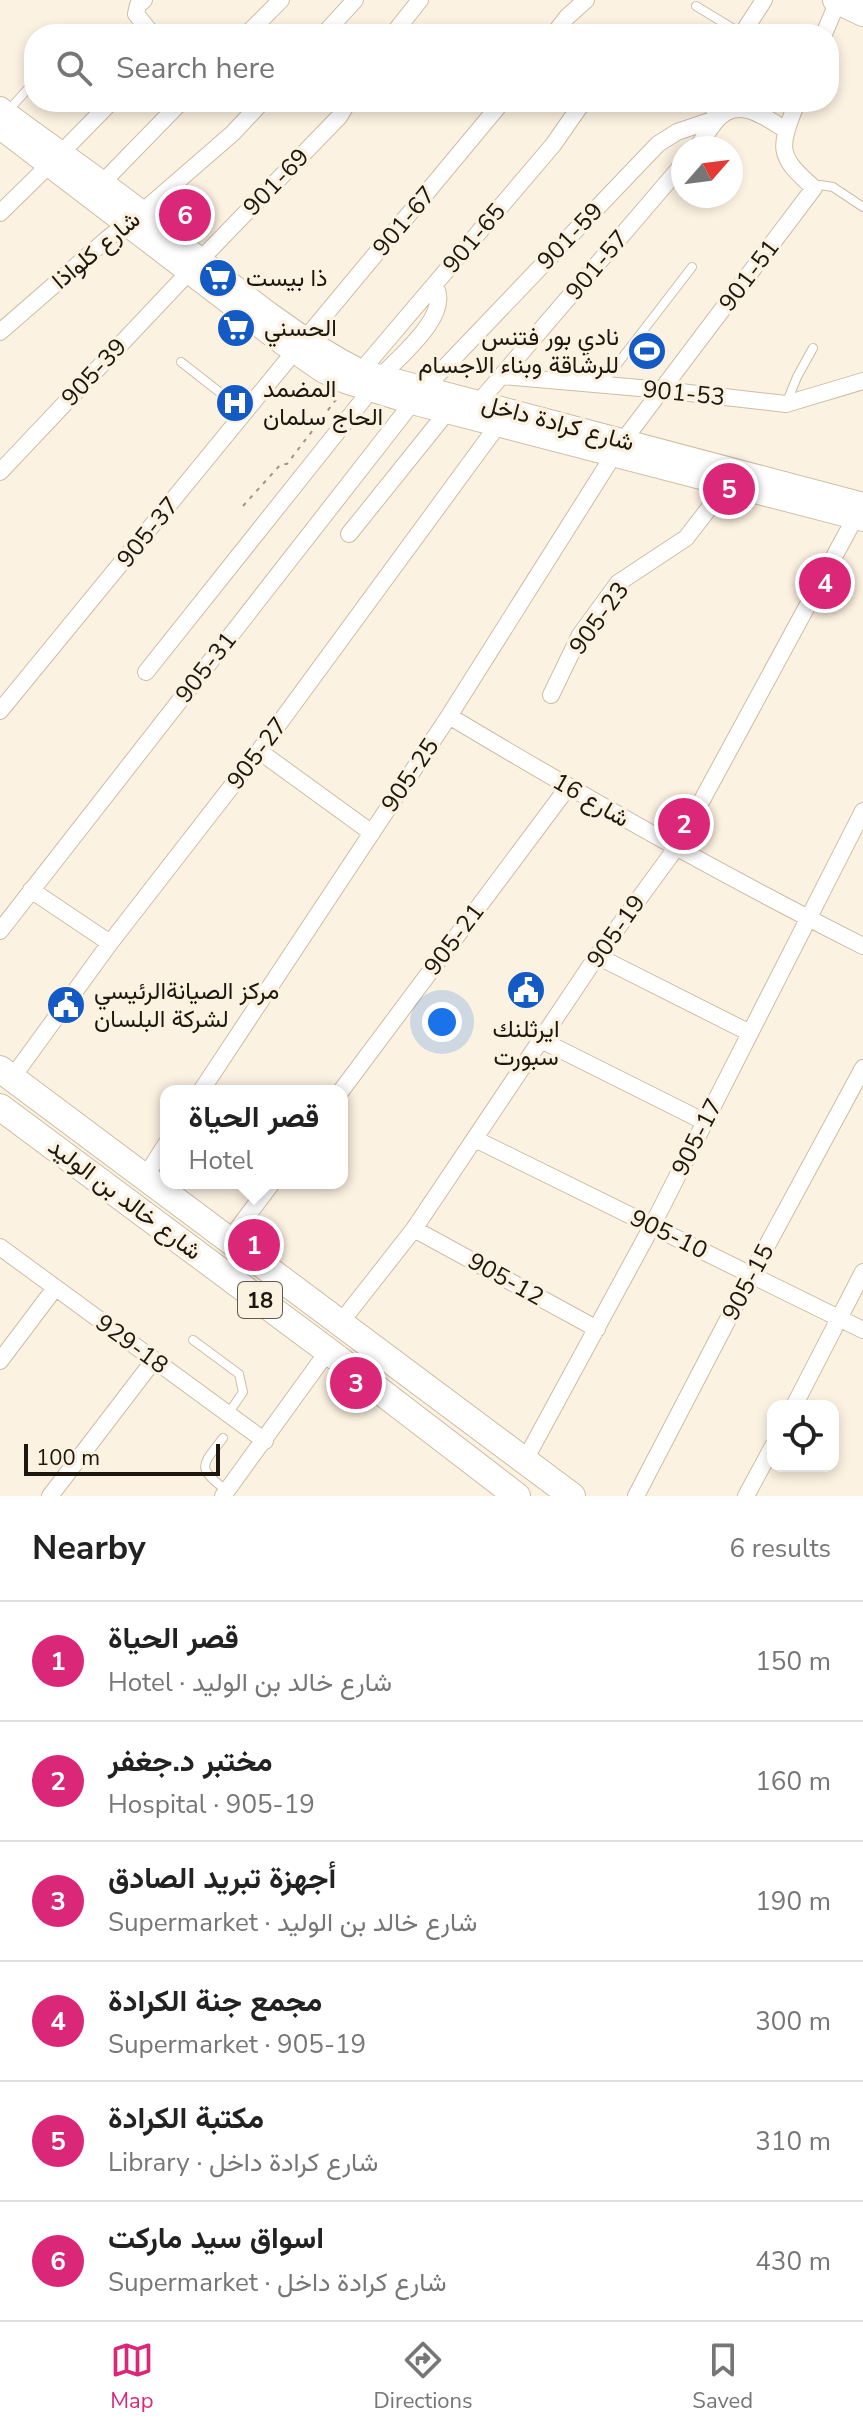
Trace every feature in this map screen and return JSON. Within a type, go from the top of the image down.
[{"type":"main road","points":[[837,0],[863,13]]},
{"type":"main road","name":"شارع كرادة داخل","points":[[2,116],[300,346],[364,380],[419,396],[479,402],[727,485],[861,509]]},
{"type":"main road","name":"شارع كرادة داخل","points":[[55,159],[102,183],[134,219]]},
{"type":"main road","name":"شارع كرادة داخل","points":[[419,396],[447,412],[618,449],[738,469],[861,509]]},
{"type":"main road","name":"شارع خالد بن الوليد","points":[[6,1074],[160,1188]]},
{"type":"main road","name":"شارع خالد بن الوليد","points":[[0,1107],[517,1496]]},
{"type":"main road","name":"شارع خالد بن الوليد","points":[[161,1189],[572,1496]]},
{"type":"street","points":[[144,0],[138,5],[136,14],[144,24]]},
{"type":"street","points":[[257,24],[281,0]]},
{"type":"street","points":[[333,24],[355,0]]},
{"type":"street","points":[[401,24],[420,0]]},
{"type":"street","points":[[562,24],[586,0]]},
{"type":"street","points":[[748,24],[764,0]]},
{"type":"street","points":[[828,24],[837,0]]},
{"type":"street","points":[[0,213],[101,112]]},
{"type":"street","points":[[102,183],[170,112]]},
{"type":"street","name":"شارع كلواذا","points":[[0,332],[233,133],[253,112]]},
{"type":"street","name":"901-69","points":[[194,266],[342,112]]},
{"type":"street","name":"901-67","points":[[300,346],[494,112]]},
{"type":"street","name":"901-65","points":[[434,285],[553,145],[576,112]]},
{"type":"street","name":"901-59","points":[[419,396],[658,144],[711,112]]},
{"type":"street","points":[[702,136],[713,112]]},
{"type":"street","points":[[756,112],[786,130]]},
{"type":"street","points":[[793,112],[786,130],[784,148],[788,163],[814,188]]},
{"type":"street","name":"901-57","points":[[479,402],[671,178]]},
{"type":"street","name":"901-51","points":[[618,449],[814,188]]},
{"type":"street","name":"905-39","points":[[0,472],[194,266]]},
{"type":"street","name":"905-31","points":[[146,672],[364,380],[430,323],[439,301],[439,292],[434,285]]},
{"type":"street","name":"905-37","points":[[0,711],[7,687],[300,346]]},
{"type":"street","name":"901-53","points":[[502,376],[786,404],[863,381]]},
{"type":"street","name":"905-31","points":[[0,931],[419,396]]},
{"type":"street","points":[[349,534],[447,412]]},
{"type":"street","name":"905-27","points":[[6,1074],[259,751],[498,425]]},
{"type":"street","name":"905-25","points":[[205,1085],[449,716],[618,449]]},
{"type":"street","name":"905-23","points":[[551,695],[580,635],[618,583],[686,538],[727,485]]},
{"type":"street","name":"905-19","points":[[341,1322],[414,1229],[597,956],[676,848],[861,509]]},
{"type":"street","name":"شارع 16","points":[[449,716],[676,848],[863,946]]},
{"type":"street","points":[[259,751],[372,833]]},
{"type":"street","name":"905-21","points":[[345,1085],[568,787]]},
{"type":"street","name":"905-17","points":[[525,1460],[652,1226],[863,811]]},
{"type":"street","points":[[31,890],[110,943]]},
{"type":"street","points":[[597,956],[750,1033]]},
{"type":"street","points":[[541,1040],[705,1122]]},
{"type":"street","name":"905-15","points":[[636,1496],[863,1068]]},
{"type":"street","name":"905-10","points":[[475,1139],[863,1330]]},
{"type":"street","points":[[145,1177],[160,1153]]},
{"type":"street","points":[[229,1240],[267,1189]]},
{"type":"street","name":"905-12","points":[[414,1229],[597,1329]]},
{"type":"street","name":"929-18","points":[[0,1247],[265,1441]]},
{"type":"street","points":[[797,1400],[863,1272]]},
{"type":"street","points":[[0,1361],[55,1288]]},
{"type":"street","points":[[225,1494],[328,1351]]},
{"type":"street","points":[[50,1496],[154,1360]]},
{"type":"street","points":[[746,1496],[767,1457]]},
{"type":"lane","points":[[696,6],[726,24]]},
{"type":"lane","points":[[2,116],[24,93]]},
{"type":"lane","points":[[814,188],[820,185],[833,187],[863,207]]},
{"type":"lane","points":[[601,384],[692,267]]},
{"type":"lane","points":[[786,404],[813,348]]},
{"type":"lane","points":[[181,362],[245,412]]},
{"type":"lane","points":[[193,1340],[239,1374],[243,1392],[228,1414]]},
{"type":"lane","points":[[223,1438],[205,1462],[204,1469],[225,1494]]},
{"type":"path","points":[[243,506],[281,464],[287,464],[340,394],[364,380]]},
{"type":"place","name":"اسواق سيد ماركت","points":[[185,215]]},
{"type":"place","name":"ذا بيست","points":[[218,278]]},
{"type":"place","name":"الحسني","points":[[236,328]]},
{"type":"place","name":"نادي بور فتنس للرشاقة وبناء الاجسام","points":[[647,351]]},
{"type":"place","name":"المضمد الحاج سلمان","points":[[235,403]]},
{"type":"place","name":"مكتبة الكرادة","points":[[729,489]]},
{"type":"place","name":"مجمع جنة الكرادة","points":[[825,583]]},
{"type":"place","name":"مختبر د.جغفر","points":[[684,824]]},
{"type":"place","name":"ايرثلنك سبورت","points":[[526,990]]},
{"type":"place","name":"مركز الصيانةالرئيسي لشركة البلسان","points":[[66,1005]]},
{"type":"place","name":"قصر الحياة","points":[[254,1245]]},
{"type":"place","name":"أجهزة تبريد الصادق","points":[[356,1383]]}]
